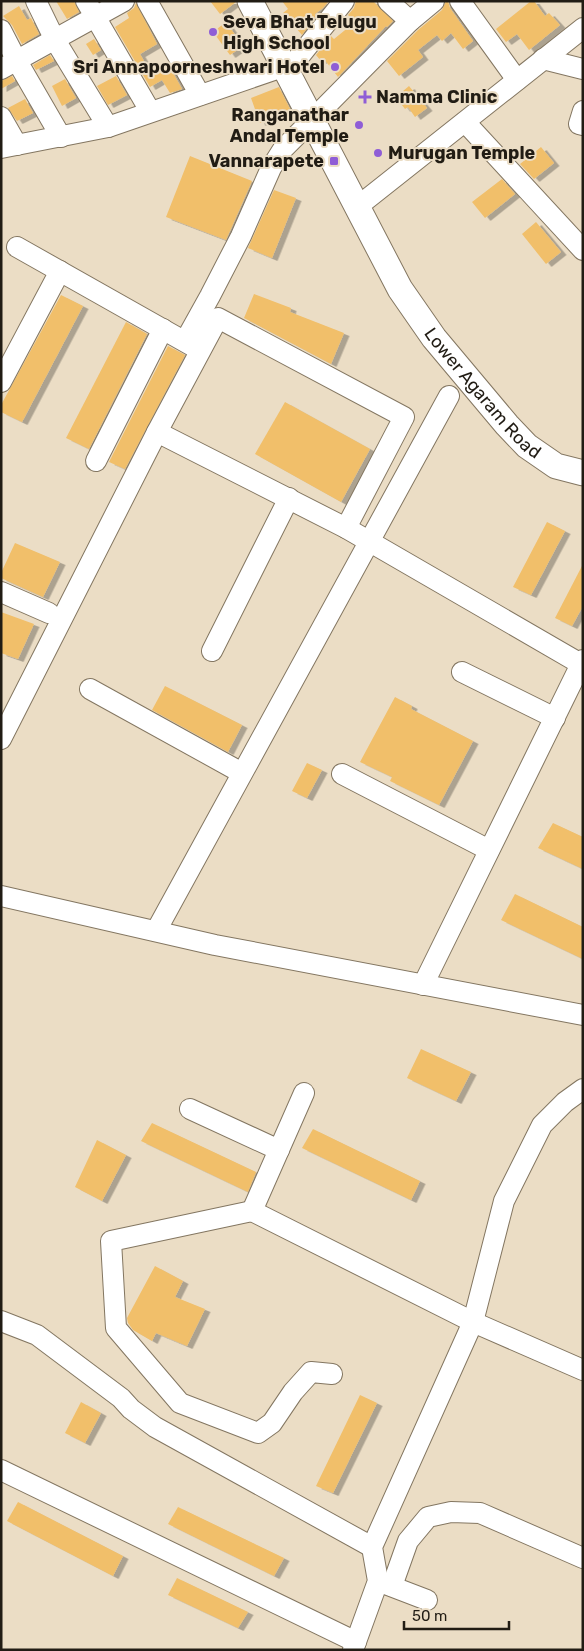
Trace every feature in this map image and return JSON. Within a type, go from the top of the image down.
[{"type":"main road","points":[[250,1],[290,65]]},
{"type":"main road","name":"Lower Agaram Road","points":[[259,1],[362,203],[410,283],[470,361],[516,413],[536,432],[562,451],[583,456]]},
{"type":"main road","name":"Lower Agaram Road","points":[[362,203],[400,289],[455,365],[527,446],[556,466],[583,473]]},
{"type":"street","points":[[36,1],[55,40],[108,127]]},
{"type":"street","points":[[9,65],[55,40],[90,9],[124,1]]},
{"type":"street","points":[[147,1],[200,95]]},
{"type":"street","points":[[1,117],[9,147],[108,127],[150,111],[290,65],[344,1]]},
{"type":"street","points":[[388,1],[410,21]]},
{"type":"street","points":[[1,738],[157,432],[271,168],[283,149],[410,21],[434,1]]},
{"type":"street","points":[[460,1],[517,80]]},
{"type":"street","points":[[90,9],[150,111]]},
{"type":"street","points":[[362,203],[583,28]]},
{"type":"street","points":[[1,30],[9,65],[61,137]]},
{"type":"street","points":[[544,59],[583,69]]},
{"type":"street","points":[[583,110],[579,124],[583,125]]},
{"type":"street","points":[[465,122],[583,250]]},
{"type":"street","points":[[17,247],[193,345]]},
{"type":"street","points":[[1,382],[60,271]]},
{"type":"street","points":[[193,345],[218,318],[404,417],[346,528]]},
{"type":"street","points":[[96,461],[163,329]]},
{"type":"street","points":[[156,931],[449,396]]},
{"type":"street","points":[[157,432],[346,528],[582,662],[423,985]]},
{"type":"street","points":[[212,650],[289,498]]},
{"type":"street","points":[[1,592],[49,613]]},
{"type":"street","points":[[462,672],[555,718]]},
{"type":"street","points":[[90,689],[242,773]]},
{"type":"street","points":[[342,774],[490,850]]},
{"type":"street","points":[[1,896],[215,945],[583,1015]]},
{"type":"street","points":[[372,1547],[473,1322],[504,1202],[542,1125],[565,1102],[583,1089]]},
{"type":"street","points":[[252,1211],[304,1093]]},
{"type":"street","points":[[190,1108],[279,1150]]},
{"type":"street","points":[[332,1374],[311,1372],[293,1392],[272,1424],[258,1433],[180,1403],[116,1328],[111,1241],[252,1211],[473,1322],[583,1370]]},
{"type":"street","points":[[1,1321],[37,1334],[121,1398],[131,1409],[155,1427],[372,1547],[385,1584],[427,1600]]},
{"type":"street","points":[[1,1470],[354,1646],[408,1541],[428,1517],[451,1512],[480,1513],[583,1558]]},
{"type":"building","points":[[56,1],[74,1],[79,12],[67,19]]},
{"type":"building","points":[[210,1],[236,1],[236,2],[220,14]]},
{"type":"building","points":[[282,1],[329,1],[315,14],[316,16],[302,35],[283,13],[288,9]]},
{"type":"building","points":[[356,1],[373,1],[393,21],[338,77],[324,59],[321,61],[316,55],[331,36],[334,39],[355,22],[348,15],[354,8]]},
{"type":"building","points":[[446,1],[448,1],[450,8],[473,41],[463,49],[451,33],[442,41],[437,35],[418,50],[423,57],[399,76],[387,61],[418,30],[442,10]]},
{"type":"building","points":[[531,1],[534,1],[545,16],[549,13],[560,25],[529,50],[517,34],[506,42],[496,29]]},
{"type":"building","points":[[136,3],[157,44],[140,54],[150,72],[167,62],[182,89],[170,93],[162,80],[150,87],[115,27],[129,18],[127,13],[134,8]]},
{"type":"building","points":[[19,6],[27,20],[31,18],[39,34],[22,44],[12,25],[3,16]]},
{"type":"building","points":[[226,22],[243,46],[230,55],[213,32]]},
{"type":"building","points":[[94,39],[101,50],[93,55],[86,44]]},
{"type":"building","points":[[50,55],[54,61],[36,70],[33,65]]},
{"type":"building","points":[[12,76],[15,81],[1,89],[1,81]]},
{"type":"building","points":[[116,76],[127,95],[108,105],[97,86]]},
{"type":"building","points":[[65,79],[76,98],[62,106],[52,86]]},
{"type":"building","points":[[409,86],[427,108],[415,117],[408,107],[405,109],[396,97]]},
{"type":"building","points":[[279,87],[291,111],[260,123],[251,98]]},
{"type":"building","points":[[25,99],[33,113],[17,121],[8,108]]},
{"type":"building","points":[[541,147],[554,163],[534,179],[520,164]]},
{"type":"building","points":[[190,156],[252,181],[226,240],[166,217]]},
{"type":"building","points":[[502,179],[515,194],[485,218],[472,202]]},
{"type":"building","points":[[274,190],[296,198],[272,258],[248,248]]},
{"type":"building","points":[[536,222],[561,252],[546,264],[522,234]]},
{"type":"building","points":[[254,294],[291,308],[290,312],[344,333],[331,364],[244,318]]},
{"type":"building","points":[[61,295],[83,306],[22,422],[1,412],[1,405]]},
{"type":"building","points":[[126,322],[147,334],[89,449],[66,438]]},
{"type":"building","points":[[168,346],[185,355],[125,469],[109,462]]},
{"type":"building","points":[[285,402],[370,449],[341,502],[255,454]]},
{"type":"building","points":[[547,522],[565,531],[531,595],[513,587]]},
{"type":"building","points":[[15,543],[60,562],[43,597],[1,578],[1,573]]},
{"type":"building","points":[[583,564],[583,606],[572,626],[555,618]]},
{"type":"building","points":[[1,612],[34,624],[18,659],[1,653]]},
{"type":"building","points":[[165,686],[242,725],[228,752],[152,710]]},
{"type":"building","points":[[395,697],[412,706],[411,709],[473,741],[439,805],[390,781],[392,777],[360,762]]},
{"type":"building","points":[[307,763],[322,770],[307,798],[292,791]]},
{"type":"building","points":[[553,823],[583,837],[583,869],[538,848]]},
{"type":"building","points":[[515,894],[583,927],[583,959],[501,920]]},
{"type":"building","points":[[421,1049],[471,1072],[456,1101],[407,1078]]},
{"type":"building","points":[[152,1123],[256,1172],[248,1192],[141,1141]]},
{"type":"building","points":[[313,1129],[420,1181],[411,1200],[302,1148]]},
{"type":"building","points":[[97,1140],[126,1155],[102,1201],[75,1187]]},
{"type":"building","points":[[155,1266],[183,1281],[175,1297],[205,1309],[187,1346],[156,1333],[152,1341],[133,1330],[128,1323],[127,1318]]},
{"type":"building","points":[[360,1395],[377,1403],[333,1493],[316,1486]]},
{"type":"building","points":[[81,1402],[101,1413],[85,1443],[65,1433]]},
{"type":"building","points":[[18,1502],[123,1556],[113,1576],[7,1521]]},
{"type":"building","points":[[178,1507],[284,1558],[274,1576],[168,1524]]},
{"type":"building","points":[[177,1578],[248,1612],[238,1628],[168,1595]]},
{"type":"place","name":"Seva Bhat Telugu High School","points":[[213,32]]},
{"type":"place","name":"Sri Annapoorneshwari Hotel","points":[[335,67]]},
{"type":"place","name":"Namma Clinic","points":[[365,97]]},
{"type":"place","name":"Ranganathar Andal Temple","points":[[359,125]]},
{"type":"place","name":"Murugan Temple","points":[[378,153]]},
{"type":"place","name":"Vannarapete","points":[[334,161]]}]
